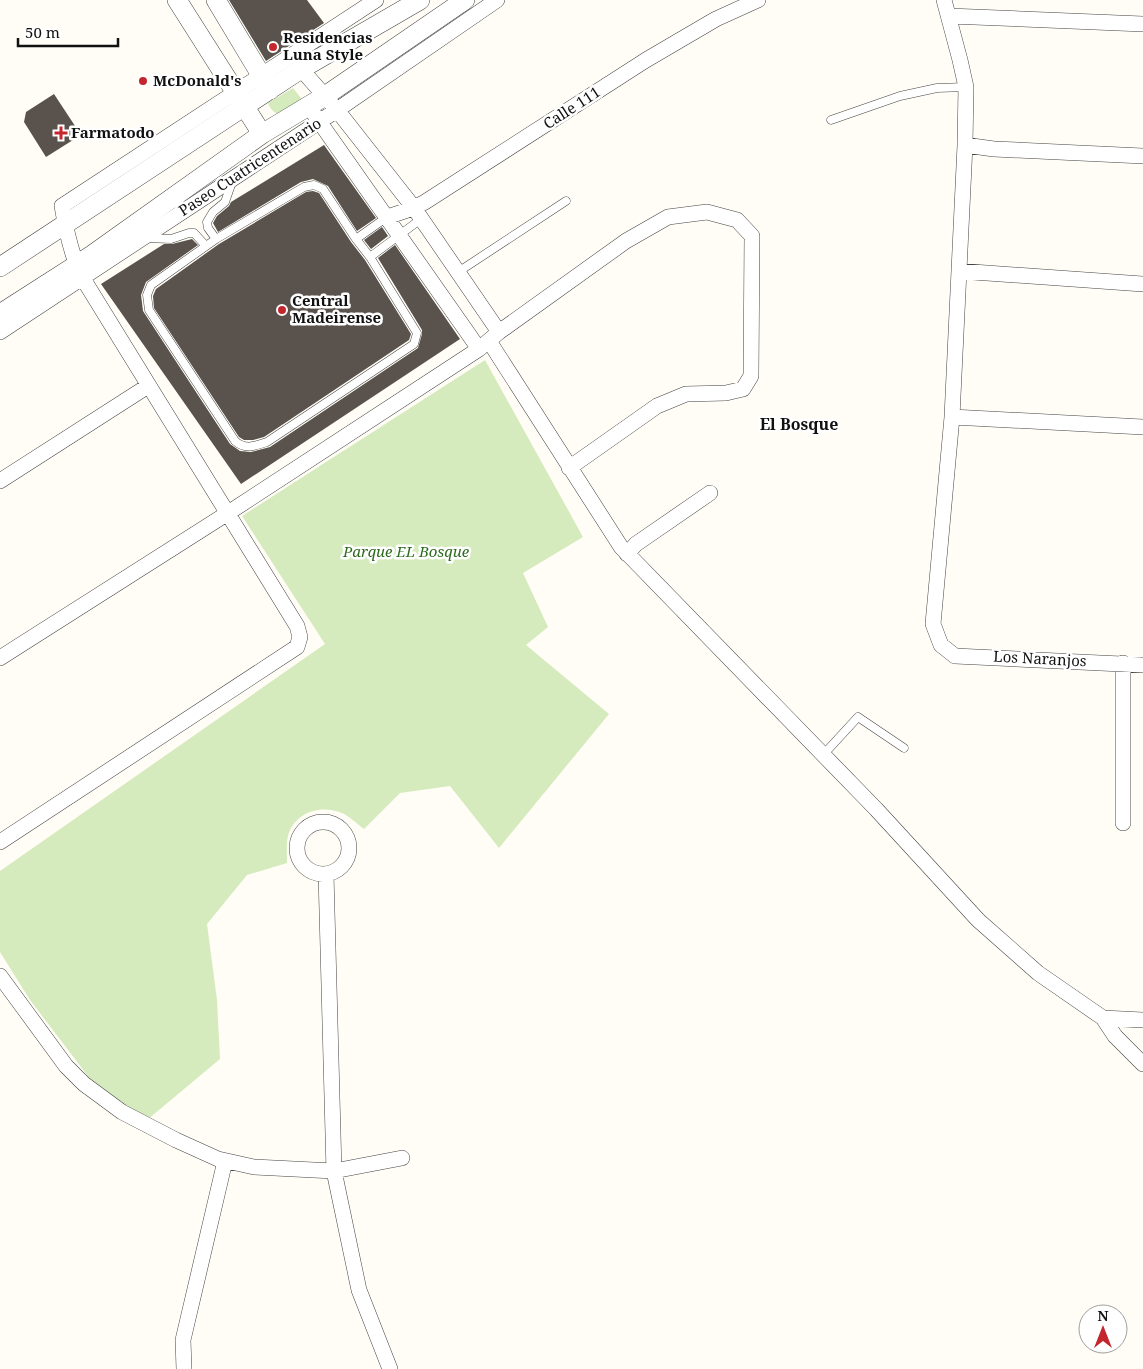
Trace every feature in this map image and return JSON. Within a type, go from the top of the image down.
[{"type":"street","points":[[177,0],[262,134]]},
{"type":"street","points":[[216,0],[265,82]]},
{"type":"street","points":[[0,267],[65,224],[265,82],[376,0]]},
{"type":"street","points":[[265,82],[301,69],[420,0]]},
{"type":"street","name":"Paseo Cuatricentenario","points":[[331,103],[465,0]]},
{"type":"street","name":"Paseo Cuatricentenario","points":[[0,314],[142,238],[233,178],[314,114],[497,0]]},
{"type":"street","name":"Calle 111","points":[[387,217],[418,214],[646,60],[716,19],[758,0]]},
{"type":"street","points":[[944,0],[966,87],[952,417],[1143,427]]},
{"type":"street","points":[[949,16],[1143,24]]},
{"type":"street","points":[[301,69],[331,103],[418,214],[458,272],[489,341]]},
{"type":"street","points":[[314,114],[401,236],[489,341],[569,468],[627,554],[823,755],[978,920],[1038,972],[1103,1018],[1115,1036],[1143,1064]]},
{"type":"street","name":"Paseo Cuatricentenario","points":[[0,332],[262,134],[314,114]]},
{"type":"street","points":[[965,144],[994,149],[1143,156]]},
{"type":"street","points":[[0,658],[228,513],[489,341],[626,240],[668,217],[708,212],[737,220],[752,236],[752,376],[743,389],[726,393],[686,394],[657,406],[569,468]]},
{"type":"street","points":[[0,842],[297,647],[300,637],[297,626],[79,271],[65,224]]},
{"type":"street","points":[[959,271],[1143,284]]},
{"type":"street","points":[[0,481],[148,386]]},
{"type":"street","name":"Los Naranjos","points":[[952,417],[933,624],[941,645],[955,656],[1143,665]]},
{"type":"street","points":[[627,554],[636,544],[710,493]]},
{"type":"street","points":[[1123,663],[1123,824]]},
{"type":"street","points":[[326,874],[334,1170],[359,1290],[390,1369]]},
{"type":"street","points":[[0,976],[66,1066],[84,1084],[122,1112],[176,1140],[218,1159],[254,1166],[334,1170],[402,1158]]},
{"type":"street","points":[[1103,1018],[1143,1020]]},
{"type":"street","points":[[184,1369],[183,1340],[225,1161]]},
{"type":"lane","points":[[831,120],[900,96],[937,88],[966,87]]},
{"type":"lane","points":[[216,239],[208,228],[207,222],[225,202],[233,178]]},
{"type":"lane","points":[[314,185],[323,189],[356,239],[370,257],[417,333],[414,344],[267,442],[251,447],[240,446],[149,310],[147,294],[151,285],[216,239],[304,187],[314,185]]},
{"type":"lane","points":[[458,272],[566,201]]},
{"type":"lane","points":[[370,257],[401,236],[418,214]]},
{"type":"lane","points":[[356,239],[387,217]]},
{"type":"lane","points":[[142,238],[171,240],[194,233],[206,246]]},
{"type":"lane","points":[[823,755],[858,718],[904,748]]},
{"type":"green space","points":[[293,88],[304,102],[283,116],[270,108],[268,103]]},
{"type":"green space","name":"Parque EL Bosque","points":[[485,360],[583,537],[523,573],[548,627],[526,645],[609,714],[499,848],[450,786],[400,793],[364,829],[345,814],[326,809],[309,812],[296,821],[288,836],[287,863],[247,875],[207,924],[217,1000],[220,1059],[147,1120],[94,1084],[30,1000],[0,952],[0,871],[325,644],[242,516]]},
{"type":"building","name":"Residencias Luna Style","points":[[229,0],[307,0],[324,23],[266,61]]},
{"type":"building","points":[[54,94],[81,135],[46,157],[24,122],[26,112]]},
{"type":"building","points":[[324,145],[376,218],[357,231],[328,186],[313,179],[301,182],[218,232],[213,223],[217,216],[231,202]]},
{"type":"building","points":[[313,191],[319,193],[365,260],[411,334],[409,340],[264,437],[244,440],[239,437],[154,308],[153,296],[156,289],[219,244],[306,192]]},
{"type":"building","points":[[382,227],[388,236],[371,249],[364,240]]},
{"type":"building","points":[[192,239],[198,245],[146,282],[141,295],[143,311],[230,444],[240,451],[251,452],[270,447],[418,348],[422,330],[378,258],[395,245],[460,339],[241,484],[101,284],[164,244]]},
{"type":"place","name":"Residencias Luna Style","points":[[273,47]]},
{"type":"place","name":"McDonald's","points":[[143,81]]},
{"type":"place","name":"Farmatodo","points":[[61,133]]},
{"type":"place","name":"Central Madeirense","points":[[282,310]]},
{"type":"district","name":"El Bosque","points":[[799,424]]}]
